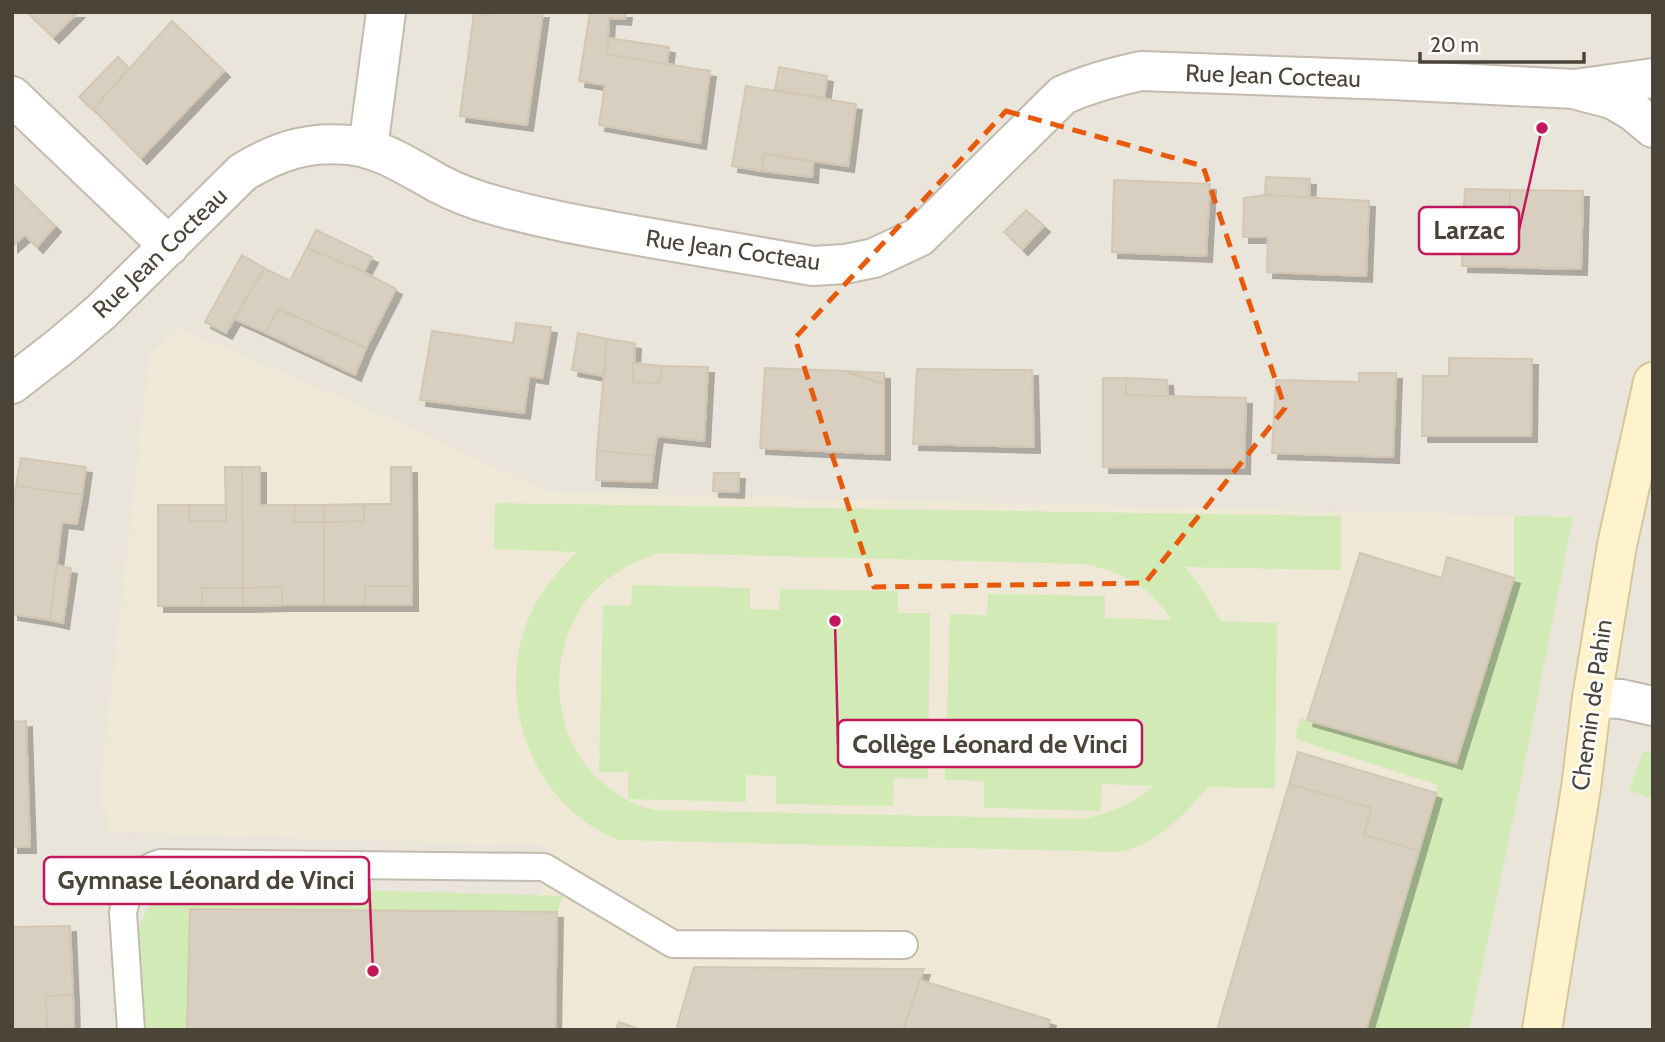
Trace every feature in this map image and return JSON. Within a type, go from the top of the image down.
[{"type":"main road","name":"Chemin de Pahin","points":[[1542,1030],[1617,545],[1653,382]]},
{"type":"street","points":[[368,148],[386,12]]},
{"type":"street","name":"Rue Jean Cocteau","points":[[12,384],[101,312],[243,172],[282,151],[303,146],[326,144],[368,148],[411,167],[446,187],[506,208],[580,225],[813,266],[845,264],[874,258],[919,237],[1063,95],[1114,76],[1141,71],[1575,89],[1653,78]]},
{"type":"street","name":"Rue Jean Cocteau","points":[[1575,89],[1612,99],[1653,128]]},
{"type":"street","points":[[12,96],[169,246]]},
{"type":"street","points":[[1592,698],[1621,699],[1653,706]]},
{"type":"lane","points":[[131,1030],[123,914],[126,896],[131,883],[139,874],[160,863],[544,867],[673,944],[904,945]]},
{"type":"highlighted area","points":[[1006,111],[1203,166],[1285,408],[1145,583],[874,587],[795,338]]},
{"type":"shaded area","points":[[12,12],[1653,12],[1653,1030],[12,1030]]},
{"type":"shaded area","points":[[178,328],[426,434],[545,492],[1573,517],[1469,1030],[531,1030],[546,846],[107,832],[107,811],[101,812],[102,768],[150,353]]},
{"type":"green space","points":[[495,503],[1341,516],[1341,570],[1185,567],[1221,621],[1277,623],[1275,788],[1208,787],[1158,836],[1119,852],[619,840],[592,826],[568,808],[549,785],[534,759],[523,731],[517,701],[516,671],[521,641],[530,615],[550,582],[577,552],[494,549]],"holes":[[[658,553],[1083,564],[1110,571],[1134,582],[1155,599],[1172,620],[1105,618],[1105,596],[988,594],[987,615],[950,614],[945,780],[984,781],[984,808],[1101,811],[1102,784],[1154,786],[1129,803],[1102,814],[1081,819],[655,810],[630,802],[608,787],[590,770],[576,750],[566,727],[560,703],[562,654],[581,608],[605,581],[636,562]]]},
{"type":"green space","points":[[1514,516],[1573,517],[1469,1030],[1367,1030],[1438,785],[1295,739],[1300,718],[1456,763],[1514,578]]},
{"type":"green space","points":[[632,585],[750,588],[750,609],[779,610],[780,589],[898,591],[898,613],[930,613],[928,779],[894,778],[893,806],[776,804],[776,776],[746,775],[746,802],[628,799],[628,772],[599,772],[603,605],[631,606]]},
{"type":"green space","points":[[1653,751],[1653,799],[1629,790],[1643,752]]},
{"type":"green space","points":[[188,885],[563,896],[557,912],[191,909],[187,1030],[144,1030],[138,930],[147,909],[167,892]]},
{"type":"building","points":[[27,12],[78,12],[53,37]]},
{"type":"building","points":[[491,12],[543,12],[527,125],[460,116],[474,13],[490,16]]},
{"type":"building","points":[[590,12],[626,12],[625,19],[609,18],[607,54],[710,71],[700,143],[599,125],[605,85],[579,81]]},
{"type":"building","points":[[172,21],[224,71],[141,158],[93,109]]},
{"type":"building","points":[[609,38],[669,47],[667,64],[607,54]]},
{"type":"building","points":[[118,57],[129,68],[93,109],[79,97]]},
{"type":"building","points":[[779,67],[827,76],[824,98],[775,90]]},
{"type":"building","points":[[746,86],[856,104],[848,166],[764,154],[762,171],[732,166]]},
{"type":"building","points":[[764,154],[813,162],[812,177],[762,171]]},
{"type":"building","points":[[1266,177],[1310,179],[1309,198],[1265,195]]},
{"type":"building","points":[[1114,180],[1210,184],[1206,256],[1112,252]]},
{"type":"building","points":[[12,183],[55,226],[37,247],[25,235],[12,246]]},
{"type":"building","points":[[1465,189],[1510,190],[1510,210],[1464,207]]},
{"type":"building","points":[[1510,190],[1583,191],[1581,269],[1462,266],[1464,207],[1510,210]]},
{"type":"building","points":[[1265,195],[1369,201],[1366,276],[1267,272],[1268,237],[1243,237],[1244,198]]},
{"type":"building","points":[[1026,210],[1044,226],[1022,249],[1004,232]]},
{"type":"building","points":[[316,230],[372,257],[364,272],[307,248]]},
{"type":"building","points":[[307,248],[396,289],[366,348],[278,309],[266,333],[235,319],[264,268],[290,281]]},
{"type":"building","points":[[242,255],[264,268],[226,333],[205,322]]},
{"type":"building","points":[[278,309],[366,348],[355,375],[266,333]]},
{"type":"building","points":[[516,323],[551,327],[542,378],[529,376],[524,413],[420,400],[432,331],[513,343]]},
{"type":"building","points":[[578,333],[607,339],[604,376],[572,370]]},
{"type":"building","points":[[607,339],[635,343],[633,382],[659,383],[662,366],[708,367],[704,441],[657,436],[654,456],[597,451]]},
{"type":"building","points":[[1449,358],[1532,359],[1531,436],[1422,436],[1423,376],[1449,376]]},
{"type":"building","points":[[633,363],[662,366],[659,383],[633,382]]},
{"type":"building","points":[[765,368],[845,371],[884,384],[884,454],[760,448]]},
{"type":"building","points":[[917,369],[1032,370],[1034,447],[913,444]]},
{"type":"building","points":[[845,371],[884,373],[884,384]]},
{"type":"building","points":[[1359,373],[1396,373],[1393,457],[1272,453],[1276,380],[1359,382]]},
{"type":"building","points":[[1103,378],[1126,378],[1126,395],[1246,398],[1244,468],[1103,467]]},
{"type":"building","points":[[1126,378],[1167,380],[1168,396],[1126,395]]},
{"type":"building","points":[[597,451],[654,456],[651,482],[596,480]]},
{"type":"building","points":[[21,458],[86,467],[82,495],[16,486]]},
{"type":"building","points":[[225,467],[242,467],[243,588],[202,588],[202,606],[158,606],[158,505],[189,505],[190,521],[226,521]]},
{"type":"building","points":[[242,467],[260,467],[260,505],[295,505],[294,522],[324,522],[324,605],[282,605],[282,587],[243,588]]},
{"type":"building","points":[[391,467],[411,467],[412,586],[365,586],[365,605],[324,605],[324,522],[364,521],[364,504],[391,504]]},
{"type":"building","points":[[714,473],[739,473],[738,492],[713,491]]},
{"type":"building","points":[[16,486],[82,495],[77,524],[62,522],[50,620],[12,614],[12,515]]},
{"type":"building","points":[[364,504],[364,521],[324,522],[323,505]]},
{"type":"building","points":[[189,505],[226,505],[226,521],[190,521]]},
{"type":"building","points":[[295,505],[323,505],[324,522],[294,522]]},
{"type":"building","points":[[1360,553],[1442,578],[1447,557],[1514,578],[1456,763],[1307,720]]},
{"type":"building","points":[[57,565],[71,568],[63,623],[50,620]]},
{"type":"building","points":[[365,586],[412,586],[412,605],[365,605]]},
{"type":"building","points":[[282,587],[282,605],[243,606],[243,588]]},
{"type":"building","points":[[202,588],[243,588],[243,606],[202,606]]},
{"type":"building","points":[[26,721],[30,847],[12,847],[12,722]]},
{"type":"building","points":[[1298,752],[1436,793],[1419,851],[1364,835],[1371,808],[1289,784]]},
{"type":"building","points":[[1289,784],[1371,808],[1364,835],[1419,851],[1366,1030],[1217,1030]]},
{"type":"building","points":[[190,909],[557,912],[555,1030],[187,1030]]},
{"type":"building","points":[[70,926],[73,995],[46,996],[47,1029],[12,1029],[12,927]]},
{"type":"building","points":[[694,967],[924,969],[903,1030],[676,1030]]},
{"type":"building","points":[[920,980],[1050,1020],[1047,1030],[903,1030]]},
{"type":"building","points":[[73,995],[74,1028],[47,1029],[46,996]]},
{"type":"building","points":[[619,1022],[641,1030],[616,1030]]},
{"type":"place","name":"Larzac","points":[[1542,128]]},
{"type":"place","name":"Collège Léonard de Vinci","points":[[835,621]]},
{"type":"place","name":"Gymnase Léonard de Vinci","points":[[373,971]]}]
